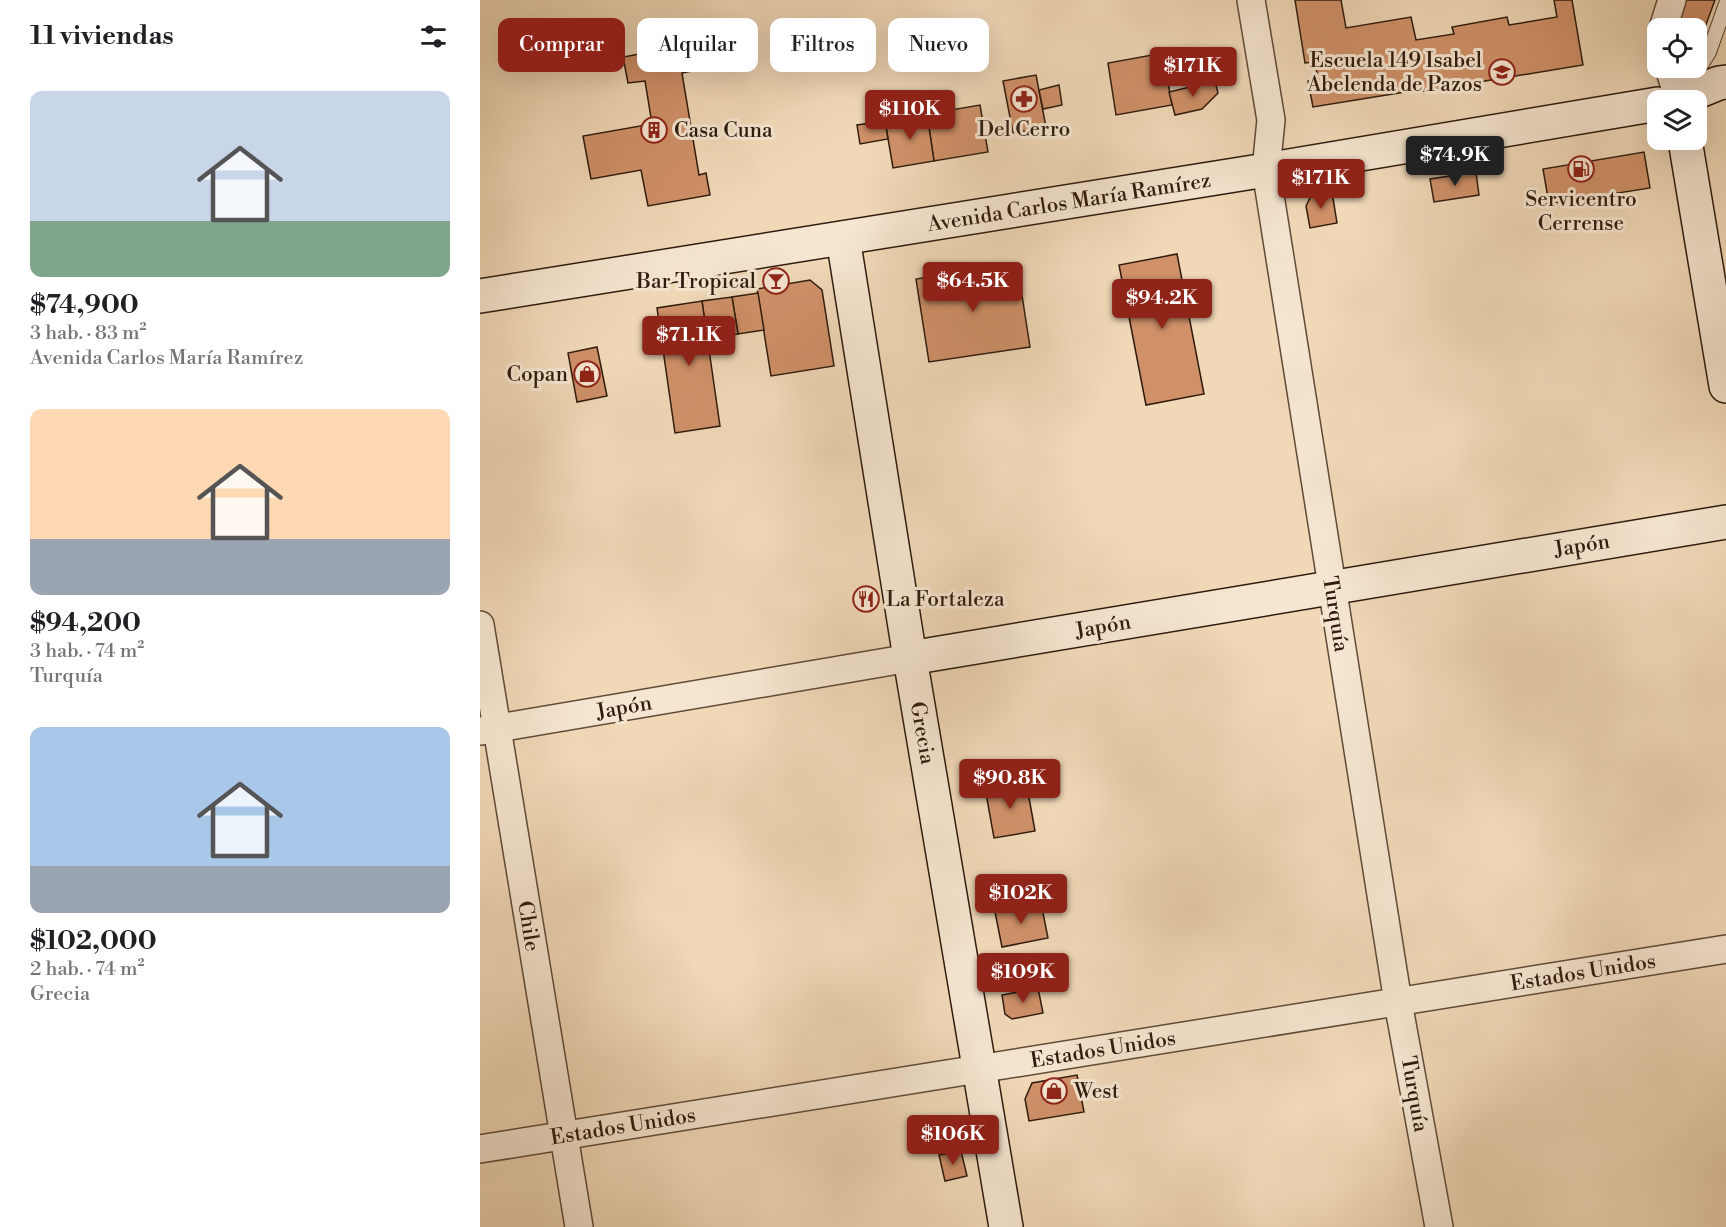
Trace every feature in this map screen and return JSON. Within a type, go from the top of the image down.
[{"type":"street","name":"Turquía","points":[[1251,0],[1271,120],[1266,170],[1398,1002],[1439,1227]]},
{"type":"street","points":[[1666,18],[1672,0]]},
{"type":"street","points":[[1704,90],[1726,82]]},
{"type":"street","name":"Avenida Carlos María Ramírez","points":[[480,296],[1266,170],[1647,106]]},
{"type":"street","points":[[1687,150],[1726,386]]},
{"type":"street","name":"Grecia","points":[[843,238],[910,658],[1006,1227]]},
{"type":"street","name":"Japón","points":[[488,730],[1726,522]]},
{"type":"street","name":"Chile","points":[[480,625],[488,730],[564,1135],[579,1227]]},
{"type":"street","name":"Estados Unidos","points":[[480,1149],[1726,949]]},
{"type":"lane","points":[[1684,90],[1709,52],[1726,4]]},
{"type":"building","points":[[1295,0],[1341,0],[1346,28],[1411,17],[1416,40],[1454,34],[1452,27],[1507,17],[1509,25],[1557,17],[1554,0],[1572,0],[1583,65],[1313,107],[1308,81],[1318,79],[1315,62],[1305,63]]},
{"type":"building","points":[[1681,0],[1715,0],[1707,22],[1707,18],[1674,18]]},
{"type":"building","points":[[1163,53],[1172,105],[1116,115],[1108,63]]},
{"type":"building","name":"Casa Cuna","points":[[637,54],[637,72],[687,72],[682,73],[699,175],[706,173],[710,195],[648,206],[641,170],[591,179],[583,136],[652,124],[645,81],[628,83],[625,57]]},
{"type":"building","name":"Del Cerro","points":[[1036,75],[1046,127],[1013,133],[1003,81]]},
{"type":"building","points":[[1215,81],[1218,93],[1202,109],[1175,115],[1169,92]]},
{"type":"building","points":[[1059,85],[1062,105],[1043,109],[1039,90]]},
{"type":"building","points":[[980,105],[988,152],[934,161],[927,114]]},
{"type":"building","points":[[927,114],[934,161],[893,168],[885,121]]},
{"type":"building","points":[[885,121],[888,139],[860,144],[857,125]]},
{"type":"building","points":[[1644,152],[1650,188],[1549,204],[1543,169]]},
{"type":"building","points":[[1476,172],[1479,195],[1434,202],[1430,179]]},
{"type":"building","points":[[1332,192],[1337,223],[1310,228],[1306,206],[1311,196]]},
{"type":"building","points":[[1177,254],[1204,394],[1146,405],[1119,265]]},
{"type":"building","points":[[1017,263],[1030,347],[929,362],[916,279]]},
{"type":"building","points":[[810,280],[822,290],[834,366],[771,376],[757,289]]},
{"type":"building","points":[[758,293],[764,330],[738,334],[732,297]]},
{"type":"building","points":[[732,297],[738,334],[707,340],[702,301]]},
{"type":"building","points":[[702,301],[720,426],[675,433],[657,308]]},
{"type":"building","name":"Copan","points":[[597,347],[607,396],[577,402],[568,353]]},
{"type":"building","points":[[1026,781],[1035,831],[994,838],[985,788]]},
{"type":"building","points":[[1041,903],[1048,938],[1002,947],[995,912]]},
{"type":"building","points":[[1038,988],[1043,1013],[1012,1019],[1005,1014],[1002,995]]},
{"type":"building","name":"West","points":[[1077,1075],[1084,1112],[1029,1121],[1025,1099],[1032,1083]]},
{"type":"building","points":[[961,1151],[967,1176],[945,1181],[939,1155]]},
{"type":"place","name":"Escuela 149 Isabel Abelenda de Pazos","points":[[1502,72]]},
{"type":"place","name":"Del Cerro","points":[[1024,99]]},
{"type":"place","name":"Casa Cuna","points":[[654,130]]},
{"type":"place","name":"Servicentro Cerrense","points":[[1581,169]]},
{"type":"place","name":"Bar Tropical","points":[[776,281]]},
{"type":"place","name":"Copan","points":[[587,374]]},
{"type":"place","name":"La Fortaleza","points":[[866,599]]},
{"type":"place","name":"West","points":[[1054,1091]]}]
